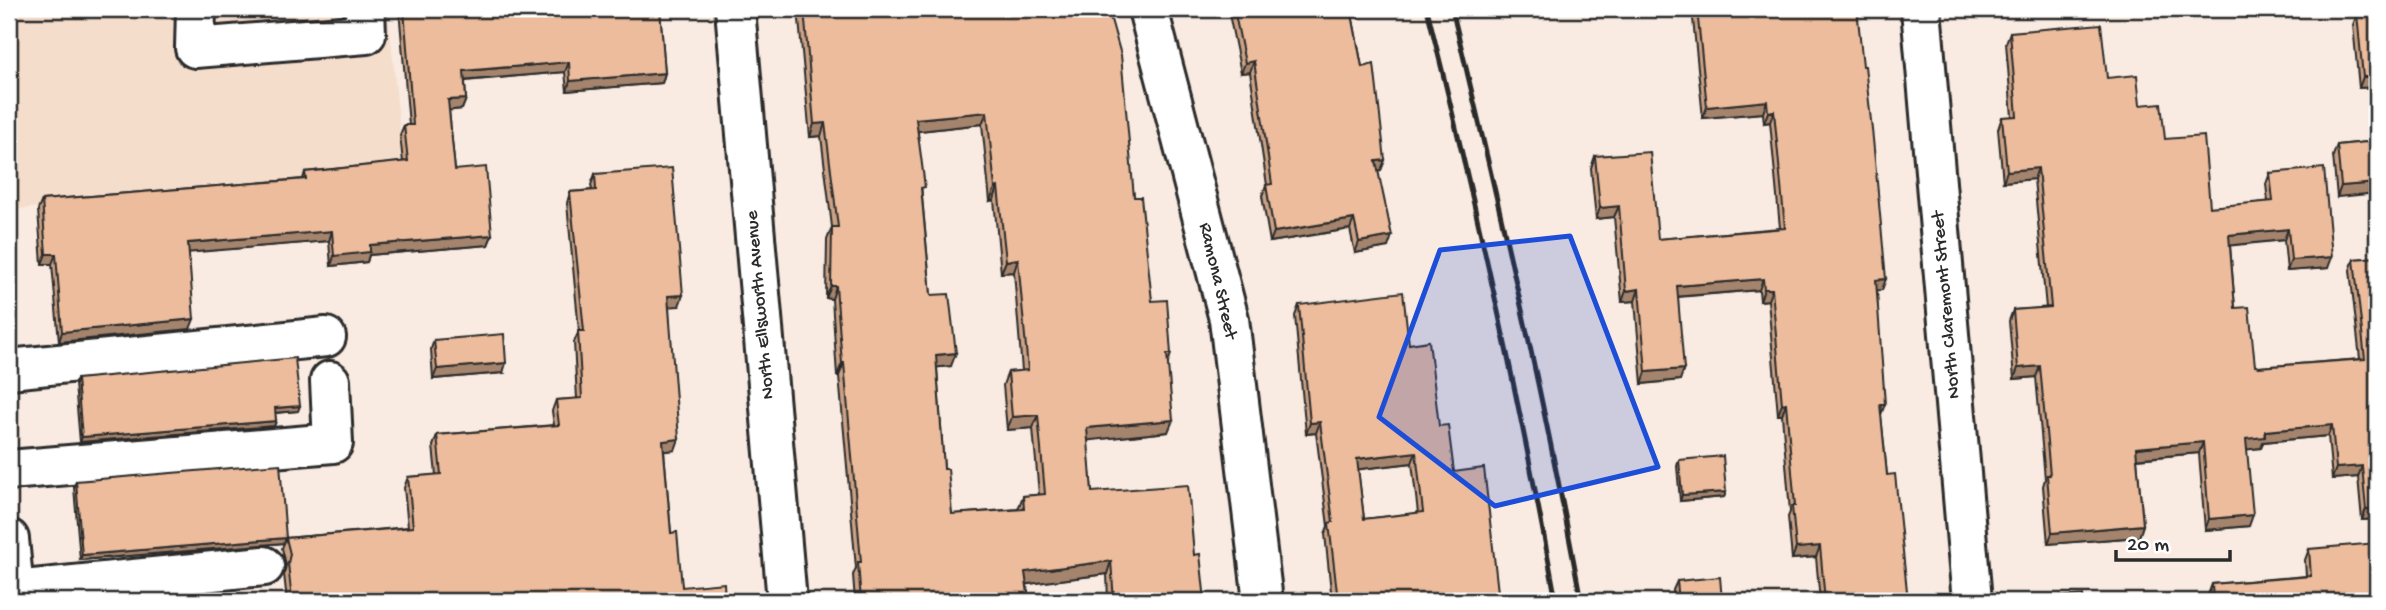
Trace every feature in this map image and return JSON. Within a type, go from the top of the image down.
[{"type":"street","points":[[196,9],[195,48],[366,34],[365,9]]},
{"type":"street","name":"North Ellsworth Avenue","points":[[735,9],[787,601]]},
{"type":"street","name":"Ramona Street","points":[[1148,9],[1229,318],[1263,601]]},
{"type":"street","name":"North Claremont Street","points":[[1922,9],[1972,601]]},
{"type":"street","points":[[9,369],[326,337]]},
{"type":"street","points":[[9,470],[333,443],[330,381]]},
{"type":"street","points":[[9,539],[15,596],[264,566]]},
{"type":"highlighted area","points":[[1570,236],[1658,467],[1495,506],[1379,417],[1440,250]]},
{"type":"shaded area","points":[[9,9],[388,9],[404,172],[9,210]]},
{"type":"building","points":[[404,9],[660,9],[665,73],[570,81],[569,62],[464,71],[466,99],[448,100],[455,170],[486,167],[492,235],[370,245],[370,252],[334,256],[332,231],[188,243],[194,319],[62,332],[56,254],[46,254],[42,200],[306,179],[305,172],[408,161],[404,125],[413,125]]},
{"type":"building","points":[[804,9],[1108,9],[1121,55],[1134,197],[1141,197],[1152,301],[1167,300],[1171,354],[1167,354],[1173,420],[1087,428],[1092,492],[1188,485],[1194,555],[1200,554],[1205,601],[1114,601],[1111,561],[1025,572],[1029,601],[861,601],[858,562],[861,562],[844,363],[836,286],[831,286],[832,227],[838,227],[825,123],[814,124]],"holes":[[[987,112],[995,188],[998,187],[1006,261],[1018,259],[1028,370],[1008,372],[1012,417],[1038,415],[1045,494],[1023,496],[1024,509],[952,514],[948,469],[944,469],[936,355],[956,353],[949,294],[931,295],[921,188],[925,187],[916,119]]]},
{"type":"building","points":[[1234,9],[1351,9],[1362,67],[1374,64],[1385,160],[1376,161],[1392,236],[1359,242],[1354,219],[1274,232],[1266,185],[1272,184],[1254,61],[1245,63]]},
{"type":"building","points":[[1697,9],[1857,9],[1886,279],[1876,280],[1885,404],[1880,404],[1887,475],[1895,474],[1908,601],[1825,601],[1820,546],[1796,548],[1786,403],[1782,404],[1772,289],[1764,289],[1763,279],[1677,286],[1684,369],[1646,372],[1639,289],[1626,291],[1619,206],[1600,208],[1595,156],[1650,152],[1658,239],[1785,228],[1774,111],[1768,112],[1767,101],[1707,107]]},
{"type":"building","points":[[2377,12],[2377,76],[2363,77],[2357,14]]},
{"type":"building","points":[[2101,24],[2107,78],[2137,75],[2140,105],[2161,103],[2165,139],[2204,136],[2210,207],[2273,201],[2270,173],[2324,168],[2332,257],[2291,260],[2288,229],[2229,235],[2235,308],[2249,307],[2255,366],[2365,359],[2354,259],[2377,257],[2377,508],[2366,509],[2362,466],[2336,468],[2332,425],[2265,431],[2265,437],[2246,439],[2253,515],[2209,519],[2203,442],[2136,448],[2143,525],[2052,533],[2047,475],[2050,475],[2040,366],[2018,368],[2013,310],[2051,307],[2038,168],[2007,171],[2002,117],[2017,116],[2010,32]]},
{"type":"building","points":[[2377,141],[2377,183],[2341,186],[2337,145]]},
{"type":"building","points":[[672,168],[683,295],[668,296],[679,439],[663,441],[671,533],[677,532],[682,587],[724,583],[725,601],[419,601],[419,598],[292,601],[288,563],[290,554],[286,538],[413,527],[408,477],[441,474],[437,435],[559,425],[556,400],[582,398],[578,331],[584,331],[570,192],[596,190],[595,174]]},
{"type":"building","points":[[1403,292],[1409,344],[1429,341],[1439,426],[1448,425],[1454,472],[1484,468],[1498,592],[1455,597],[1456,601],[1338,601],[1329,523],[1333,522],[1320,422],[1310,423],[1299,305]],"holes":[[[1416,452],[1423,512],[1364,519],[1357,459]]]},
{"type":"building","points":[[504,334],[506,363],[437,369],[434,340]]},
{"type":"building","points":[[295,358],[300,406],[275,408],[276,421],[82,437],[77,379]]},
{"type":"building","points":[[1723,456],[1726,492],[1682,495],[1679,460]]},
{"type":"building","points":[[280,464],[286,538],[82,555],[76,481]]},
{"type":"building","points":[[2377,543],[2377,601],[2213,601],[2212,584],[2311,576],[2309,549]]},
{"type":"building","points":[[1720,577],[1722,601],[1679,601],[1677,581]]},
{"type":"building","points":[[2083,595],[2084,601],[2032,601],[2032,599]]},
{"type":"railway","points":[[1427,9],[1496,304],[1556,601]]},
{"type":"railway","points":[[1452,9],[1521,304],[1581,601]]}]
